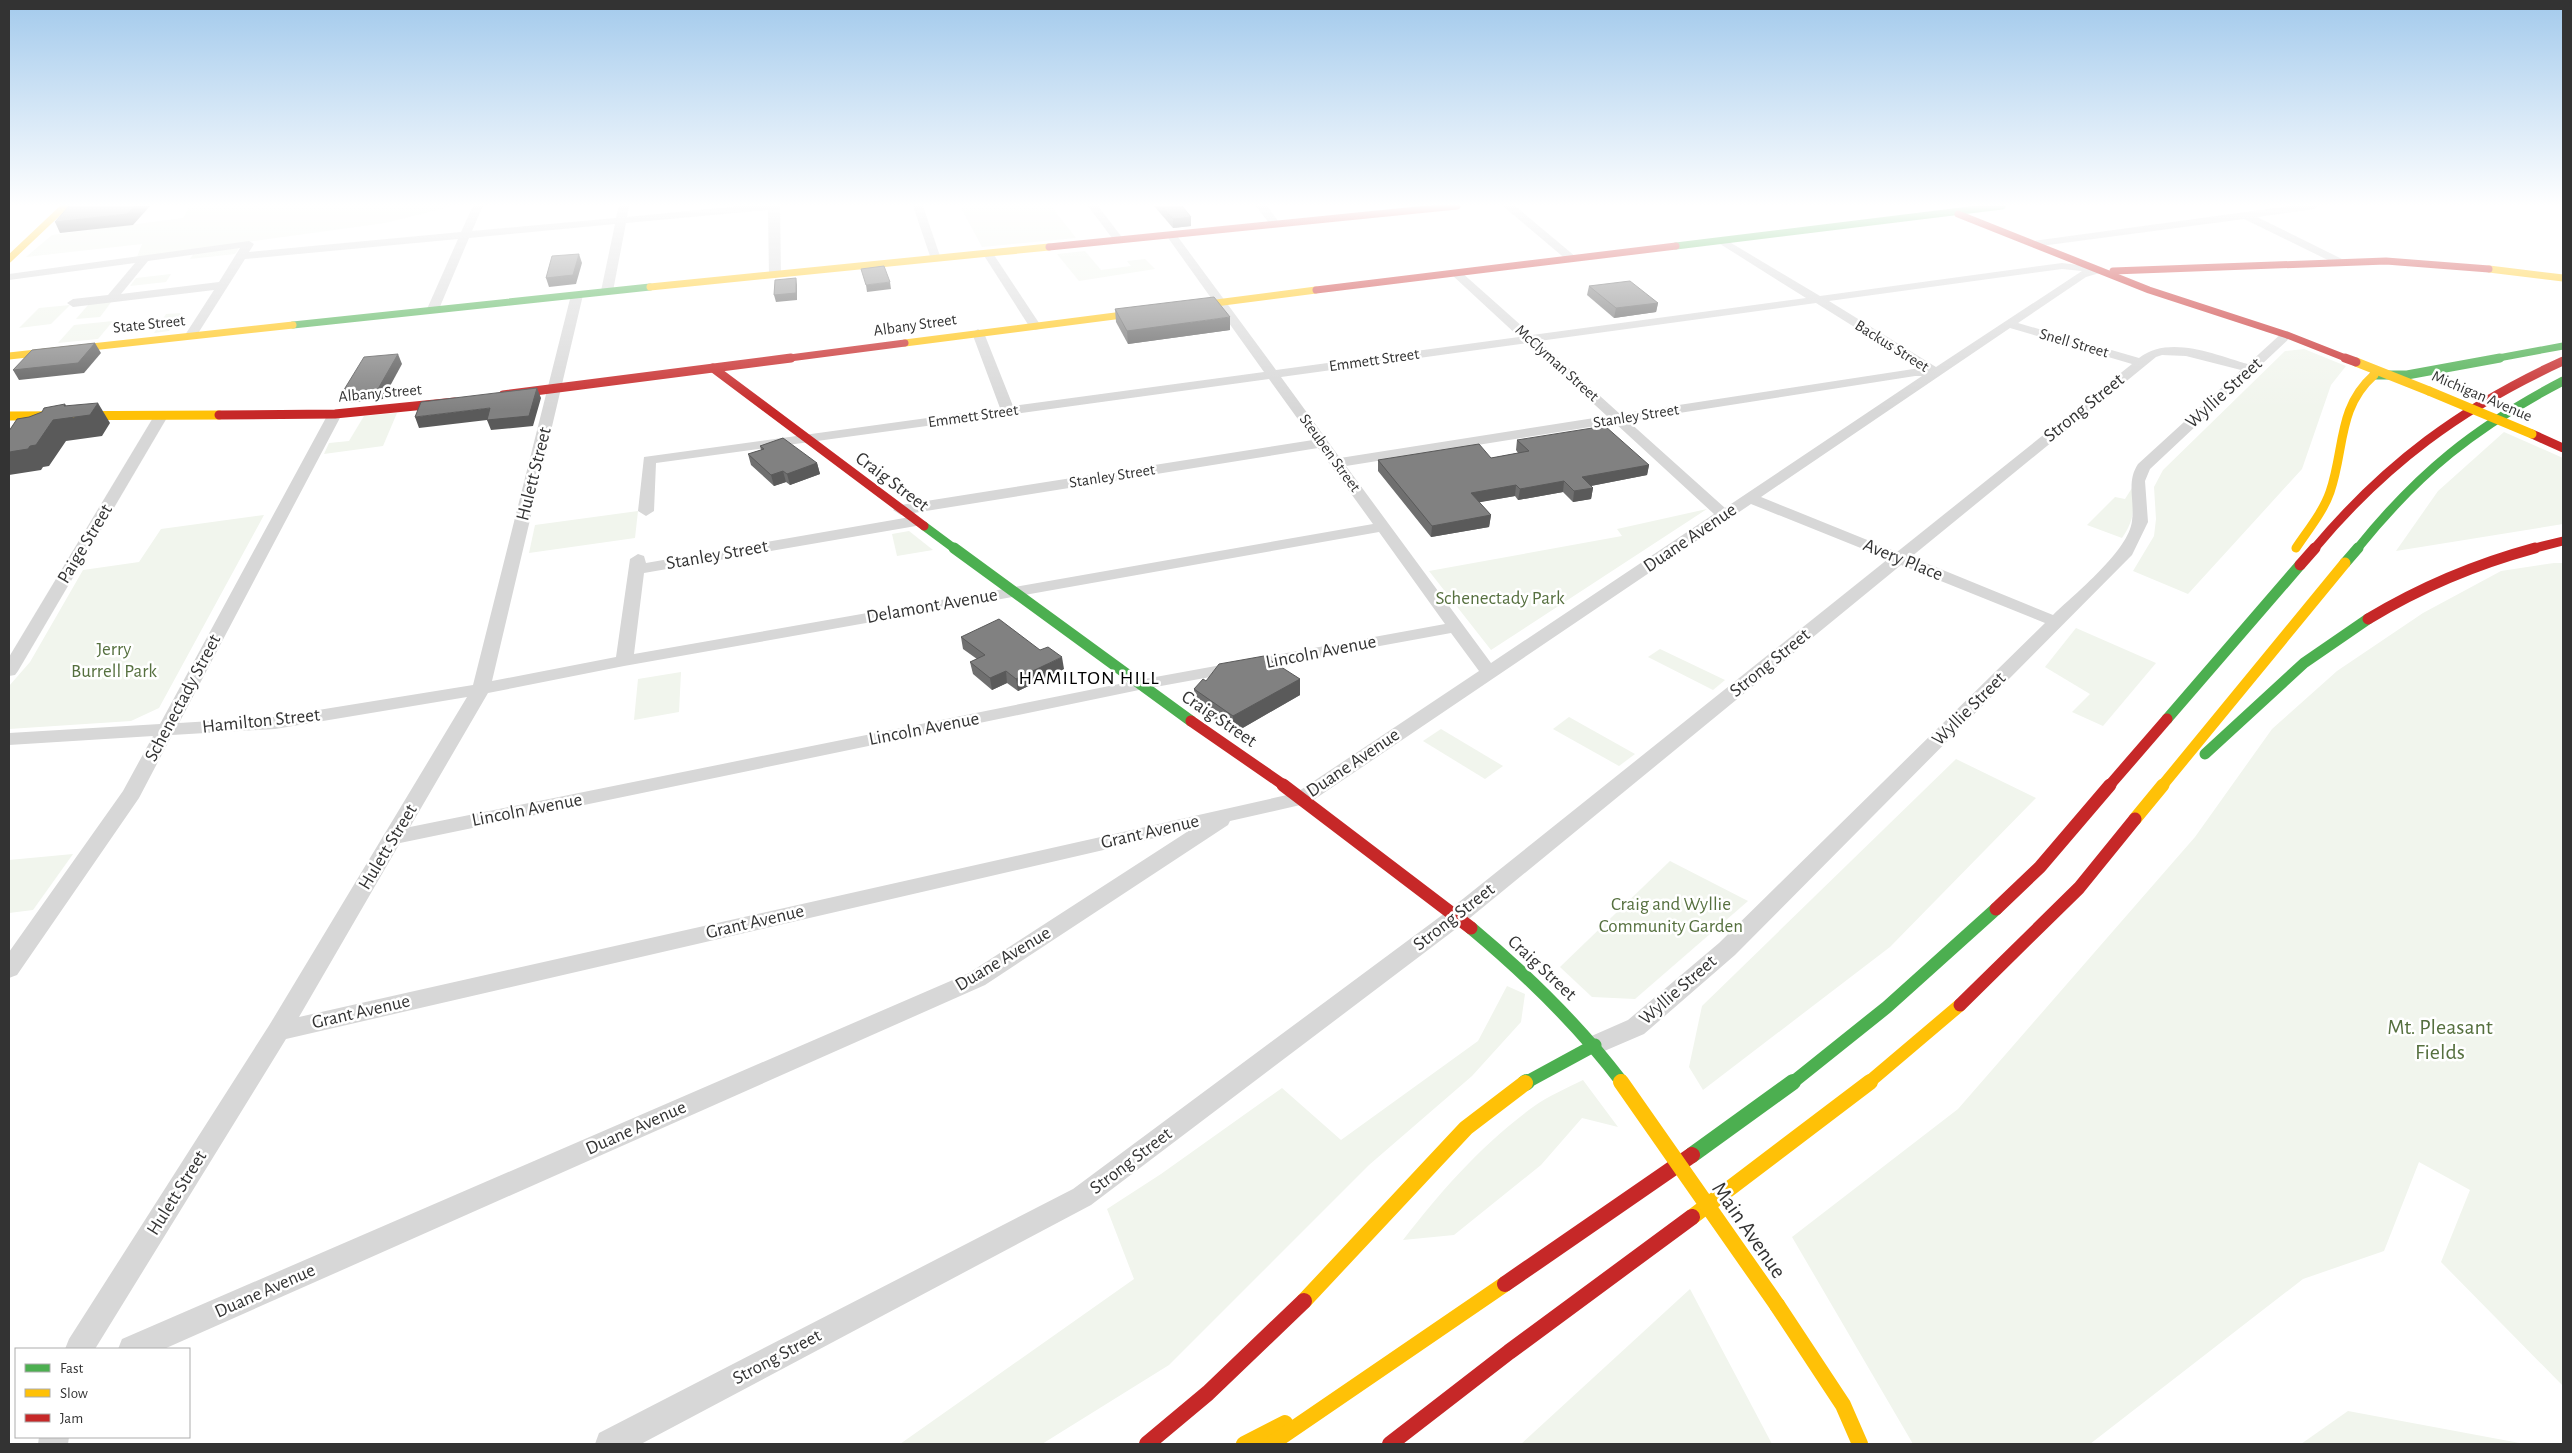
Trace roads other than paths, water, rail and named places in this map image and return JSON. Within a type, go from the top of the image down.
[{"type":"main road","name":"State Street","points":[[9,356],[433,309],[787,274]]},
{"type":"main road","name":"Albany Street","points":[[490,397],[1218,302],[1449,274]]},
{"type":"main road","name":"Michigan Avenue","points":[[2109,274],[2171,298],[2287,335],[2390,374],[2563,447]]},
{"type":"main road","name":"Duane Avenue","points":[[2531,274],[2563,278]]},
{"type":"main road","points":[[2225,653],[2289,559],[2330,492],[2342,431],[2364,382],[2375,374],[2407,375],[2563,346]]},
{"type":"main road","points":[[1271,1444],[1720,1136],[1801,1077],[1871,1022],[1948,955],[2040,867],[2348,510],[2386,470],[2463,412],[2520,379],[2563,361]]},
{"type":"main road","name":"Craig Street","points":[[713,368],[901,510],[1139,685],[1302,798],[1457,916],[1530,976],[1595,1045]]},
{"type":"main road","points":[[1390,1444],[1510,1352],[1839,1108],[1910,1050],[1973,993],[2073,894],[2398,499],[2417,480],[2475,432],[2522,402],[2563,381]]},
{"type":"main road","name":"Albany Street","points":[[9,416],[335,414],[462,401]]},
{"type":"main road","points":[[2158,793],[2227,737],[2273,689],[2327,646],[2406,597],[2476,565],[2562,541]]},
{"type":"main road","points":[[1147,1444],[1208,1393],[1310,1296],[1466,1128],[1520,1086],[1546,1070],[1595,1045]]},
{"type":"main road","name":"Main Avenue","points":[[1595,1045],[1777,1305],[1843,1405],[1860,1444]]},
{"type":"main road","points":[[1244,1444],[1357,1384]]},
{"type":"street","points":[[9,277],[32,274]]},
{"type":"street","points":[[111,299],[131,274]]},
{"type":"street","points":[[191,335],[230,274]]},
{"type":"street","points":[[433,309],[448,274]]},
{"type":"street","points":[[607,291],[610,274]]},
{"type":"street","points":[[1001,274],[1035,326]]},
{"type":"street","name":"Steuben Street","points":[[1198,274],[1489,673]]},
{"type":"street","name":"McClyman Street","points":[[1457,274],[1620,419],[1724,515]]},
{"type":"street","name":"Backus Street","points":[[1775,274],[1936,373]]},
{"type":"street","name":"Emmett Street","points":[[649,460],[2004,274]]},
{"type":"street","name":"Duane Avenue","points":[[134,1348],[977,979],[1232,813],[1302,798],[2083,274]]},
{"type":"street","points":[[73,303],[223,285]]},
{"type":"street","name":"Hulett Street","points":[[80,1348],[278,1031],[481,689],[577,295]]},
{"type":"street","name":"Snell Street","points":[[2008,324],[2140,362]]},
{"type":"street","points":[[978,333],[1008,411]]},
{"type":"street","name":"Wyllie Street","points":[[1595,1045],[1636,1027],[1726,949],[2126,552],[2140,522],[2138,481],[2143,467],[2287,335]]},
{"type":"street","name":"Strong Street","points":[[610,1444],[1082,1197],[1457,916],[1900,559],[2140,362],[2157,351],[2165,350],[2251,369]]},
{"type":"street","name":"Stanley Street","points":[[1337,463],[1915,372],[1936,373]]},
{"type":"street","name":"Schenectady Street","points":[[9,969],[132,794],[335,414]]},
{"type":"street","points":[[20,430],[31,416]]},
{"type":"street","name":"Paige Street","points":[[10,668],[161,416]]},
{"type":"street","name":"Stanley Street","points":[[901,510],[1323,443]]},
{"type":"street","points":[[646,511],[649,460]]},
{"type":"street","name":"Avery Place","points":[[1749,498],[2057,622]]},
{"type":"street","name":"Stanley Street","points":[[624,661],[637,564],[916,521]]},
{"type":"street","name":"Delamont Avenue","points":[[481,689],[624,661],[1383,527]]},
{"type":"street","name":"Lincoln Avenue","points":[[394,837],[1139,685],[1455,627]]},
{"type":"street","name":"Hamilton Street","points":[[9,738],[275,723],[481,689]]},
{"type":"street","name":"Grant Avenue","points":[[278,1031],[1232,813]]},
{"type":"district","name":"HAMILTON HILL","points":[[1089,678]]},
{"type":"park label","name":"Schenectady Park","points":[[1500,598]]},
{"type":"park label","name":"Jerry Burrell Park","points":[[114,660]]},
{"type":"park label","name":"Craig and Wyllie Community Garden","points":[[1671,915]]},
{"type":"park label","name":"Mt. Pleasant Fields","points":[[2440,1040]]}]
